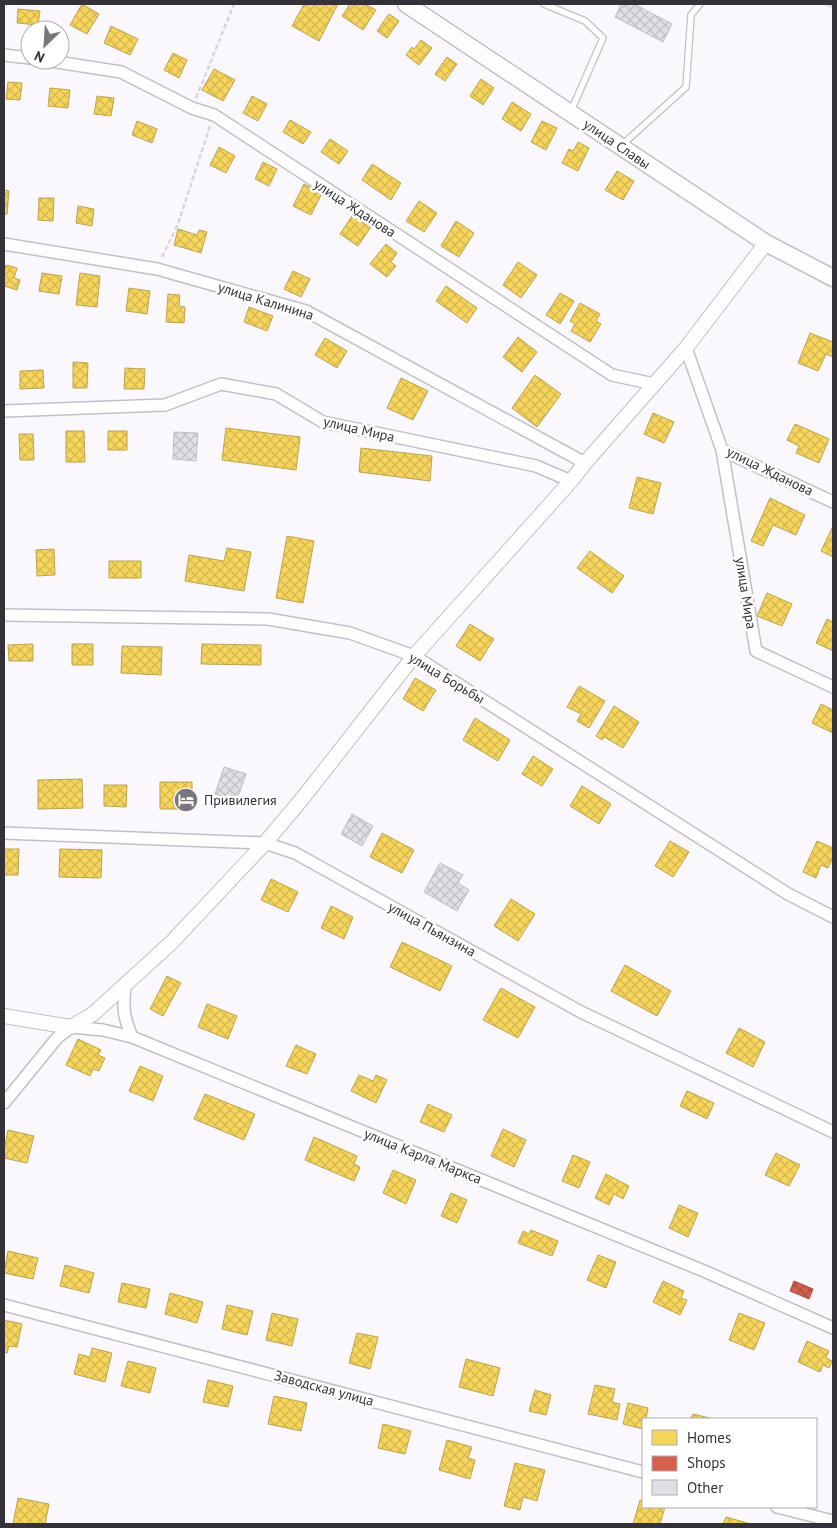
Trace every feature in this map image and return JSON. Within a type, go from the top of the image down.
[{"type":"main road","name":"улица Славы","points":[[406,4],[766,243],[833,278]]},
{"type":"street","points":[[4,55],[20,57]]},
{"type":"street","name":"улица Жданова","points":[[70,64],[121,72],[192,108],[214,116],[612,375],[654,384]]},
{"type":"street","points":[[4,1103],[56,1038],[93,1014],[171,943],[265,843],[302,799],[414,656],[571,481],[584,463],[686,348],[766,243]]},
{"type":"street","name":"улица Калинина","points":[[4,244],[157,269],[306,311],[584,463]]},
{"type":"street","name":"улица Жданова","points":[[686,348],[722,450],[833,502]]},
{"type":"street","name":"улица Мира","points":[[4,411],[165,405],[221,384],[276,394],[323,422],[536,466],[571,481]]},
{"type":"street","name":"улица Мира","points":[[722,450],[756,651],[833,687]]},
{"type":"street","name":"улица Борьбы","points":[[4,615],[268,619],[350,633],[414,656],[788,894],[833,917]]},
{"type":"street","name":"улица Пьянзина","points":[[4,833],[265,843],[295,853],[581,1012],[833,1132]]},
{"type":"street","points":[[125,985],[124,1019],[132,1037]]},
{"type":"street","name":"улица Карла Маркса","points":[[4,1016],[71,1027],[103,1030],[132,1037],[704,1271],[833,1328]]},
{"type":"street","name":"Заводская улица","points":[[4,1305],[642,1472]]},
{"type":"street","points":[[782,1508],[833,1521]]},
{"type":"lane","points":[[544,4],[585,21],[603,38],[570,113]]},
{"type":"lane","points":[[620,146],[686,88],[691,15],[700,4]]},
{"type":"path","points":[[192,108],[234,4]]},
{"type":"path","points":[[157,269],[178,224],[214,116]]},
{"type":"building: Homes","points":[[82,4],[99,14],[87,34],[70,25]]},
{"type":"building: Homes","points":[[304,4],[338,4],[319,41],[292,26]]},
{"type":"building: Homes","points":[[350,4],[365,4],[376,10],[363,30],[342,16]]},
{"type":"building: Homes","points":[[18,9],[40,11],[39,20],[20,20],[20,23],[17,23]]},
{"type":"building: Homes","points":[[389,14],[399,21],[387,38],[377,31]]},
{"type":"building: Homes","points":[[111,26],[138,39],[130,55],[104,43]]},
{"type":"building: Homes","points":[[421,40],[432,48],[419,65],[406,55]]},
{"type":"building: Homes","points":[[173,53],[187,60],[179,78],[164,70]]},
{"type":"building: Homes","points":[[447,57],[457,64],[445,81],[435,74]]},
{"type":"building: Homes","points":[[214,69],[235,80],[223,101],[202,90]]},
{"type":"building: Homes","points":[[481,79],[494,88],[483,105],[470,96]]},
{"type":"building: Homes","points":[[8,82],[22,83],[20,100],[6,99]]},
{"type":"building: Homes","points":[[50,88],[70,90],[68,108],[48,106]]},
{"type":"building: Homes","points":[[97,96],[114,98],[111,116],[94,114]]},
{"type":"building: Homes","points":[[252,96],[267,104],[258,121],[243,113]]},
{"type":"building: Homes","points":[[512,102],[531,114],[521,131],[502,119]]},
{"type":"building: Homes","points":[[290,120],[311,132],[303,144],[283,132]]},
{"type":"building: Homes","points":[[137,121],[157,129],[152,143],[132,135]]},
{"type":"building: Homes","points":[[542,121],[557,128],[546,150],[531,142]]},
{"type":"building: Homes","points":[[330,139],[348,151],[339,164],[321,152]]},
{"type":"building: Homes","points":[[578,142],[589,148],[578,171],[562,163],[569,149],[573,151]]},
{"type":"building: Homes","points":[[219,147],[235,156],[226,173],[210,165]]},
{"type":"building: Homes","points":[[263,162],[277,169],[269,186],[255,179]]},
{"type":"building: Homes","points":[[372,164],[401,183],[391,200],[362,180]]},
{"type":"building: Homes","points":[[617,171],[634,181],[623,200],[605,190]]},
{"type":"building: Homes","points":[[304,184],[322,193],[311,215],[293,206]]},
{"type":"building: Homes","points":[[4,190],[9,191],[7,214],[4,214]]},
{"type":"building: Homes","points":[[39,198],[54,198],[53,221],[38,220]]},
{"type":"building: Homes","points":[[419,201],[437,213],[424,232],[406,221]]},
{"type":"building: Homes","points":[[78,206],[94,209],[92,226],[76,223]]},
{"type":"building: Homes","points":[[352,216],[371,227],[358,246],[340,234]]},
{"type":"building: Homes","points":[[456,221],[474,233],[459,257],[441,246]]},
{"type":"building: Homes","points":[[178,229],[197,235],[199,230],[207,232],[201,253],[174,245]]},
{"type":"building: Homes","points":[[386,244],[397,253],[391,262],[396,266],[387,277],[370,264]]},
{"type":"building: Homes","points":[[518,262],[537,275],[521,298],[503,285]]},
{"type":"building: Homes","points":[[6,265],[17,268],[14,278],[20,280],[17,290],[4,286]]},
{"type":"building: Homes","points":[[293,271],[310,279],[301,297],[284,289]]},
{"type":"building: Homes","points":[[42,273],[62,276],[59,294],[39,291]]},
{"type":"building: Homes","points":[[80,273],[100,276],[97,307],[76,305]]},
{"type":"building: Homes","points":[[446,286],[477,308],[467,323],[436,301]]},
{"type":"building: Homes","points":[[129,288],[150,291],[147,314],[126,311]]},
{"type":"building: Homes","points":[[560,293],[574,301],[560,324],[546,315]]},
{"type":"building: Homes","points":[[168,294],[180,295],[179,306],[185,307],[184,323],[166,322]]},
{"type":"building: Homes","points":[[580,303],[600,314],[596,321],[601,324],[590,342],[571,331],[575,324],[570,321]]},
{"type":"building: Homes","points":[[249,307],[273,316],[267,331],[244,322]]},
{"type":"building: Homes","points":[[810,333],[833,342],[833,357],[826,354],[818,371],[798,363]]},
{"type":"building: Homes","points":[[518,337],[537,352],[522,372],[503,357]]},
{"type":"building: Homes","points":[[325,338],[347,351],[337,368],[315,355]]},
{"type":"building: Homes","points":[[73,362],[88,363],[87,388],[73,388]]},
{"type":"building: Homes","points":[[125,368],[145,369],[144,389],[124,389]]},
{"type":"building: Homes","points":[[43,370],[44,388],[20,389],[20,371]]},
{"type":"building: Homes","points":[[535,375],[561,394],[537,427],[512,408]]},
{"type":"building: Homes","points":[[401,378],[428,391],[413,420],[387,408]]},
{"type":"building: Homes","points":[[653,413],[674,422],[664,443],[644,434]]},
{"type":"building: Homes","points":[[795,424],[829,439],[819,463],[796,453],[799,446],[787,440]]},
{"type":"building: Homes","points":[[226,428],[300,437],[296,470],[222,460]]},
{"type":"building: Homes","points":[[66,431],[84,431],[85,462],[66,462]]},
{"type":"building: Homes","points":[[108,431],[127,431],[127,450],[108,450]]},
{"type":"building: Homes","points":[[19,434],[33,434],[34,460],[20,460]]},
{"type":"building: Homes","points":[[361,448],[432,456],[430,481],[359,472]]},
{"type":"building: Homes","points":[[637,477],[661,483],[653,514],[629,508]]},
{"type":"building: Homes","points":[[770,498],[805,515],[796,535],[773,525],[763,546],[751,541]]},
{"type":"building: Homes","points":[[833,526],[833,557],[821,551]]},
{"type":"building: Homes","points":[[287,536],[314,541],[303,603],[276,598]]},
{"type":"building: Homes","points":[[227,548],[251,552],[244,591],[185,581],[189,555],[224,561]]},
{"type":"building: Homes","points":[[54,549],[55,575],[37,576],[36,550]]},
{"type":"building: Homes","points":[[590,551],[624,576],[612,593],[577,568]]},
{"type":"building: Homes","points":[[109,561],[141,561],[141,578],[109,578]]},
{"type":"building: Homes","points":[[767,593],[792,604],[782,626],[757,616]]},
{"type":"building: Homes","points":[[827,619],[833,622],[833,651],[816,643]]},
{"type":"building: Homes","points":[[470,624],[494,639],[480,661],[456,646]]},
{"type":"building: Homes","points":[[33,644],[33,661],[9,661],[8,645]]},
{"type":"building: Homes","points":[[72,644],[93,644],[93,665],[72,665]]},
{"type":"building: Homes","points":[[202,644],[261,645],[261,665],[201,664]]},
{"type":"building: Homes","points":[[122,646],[162,647],[161,675],[121,673]]},
{"type":"building: Homes","points":[[415,678],[436,690],[423,711],[403,699]]},
{"type":"building: Homes","points":[[579,686],[605,701],[589,728],[577,721],[581,714],[567,707]]},
{"type":"building: Homes","points":[[821,704],[833,710],[833,733],[812,723]]},
{"type":"building: Homes","points":[[614,706],[639,722],[623,748],[604,737],[602,740],[596,736]]},
{"type":"building: Homes","points":[[475,718],[510,740],[498,761],[463,740]]},
{"type":"building: Homes","points":[[533,756],[553,769],[542,786],[522,774]]},
{"type":"building: Homes","points":[[82,779],[83,808],[38,809],[38,780]]},
{"type":"building: Homes","points":[[160,782],[192,782],[192,809],[160,809]]},
{"type":"building: Homes","points":[[104,785],[127,785],[126,807],[104,806]]},
{"type":"building: Homes","points":[[582,786],[611,804],[599,824],[570,806]]},
{"type":"building: Homes","points":[[382,833],[414,850],[402,873],[370,857]]},
{"type":"building: Homes","points":[[670,841],[689,852],[673,877],[655,866]]},
{"type":"building: Homes","points":[[817,841],[833,848],[833,858],[828,868],[821,865],[816,878],[803,872]]},
{"type":"building: Homes","points":[[4,849],[19,849],[18,875],[4,875]]},
{"type":"building: Homes","points":[[60,849],[102,850],[101,878],[59,877]]},
{"type":"building: Homes","points":[[271,879],[298,892],[288,912],[261,900]]},
{"type":"building: Homes","points":[[511,899],[535,914],[518,941],[494,926]]},
{"type":"building: Homes","points":[[331,906],[353,917],[344,939],[321,928]]},
{"type":"building: Homes","points":[[402,942],[452,966],[440,991],[390,967]]},
{"type":"building: Homes","points":[[625,965],[671,991],[657,1016],[611,991]]},
{"type":"building: Homes","points":[[167,976],[181,983],[163,1016],[150,1009]]},
{"type":"building: Homes","points":[[501,988],[535,1007],[518,1038],[483,1020]]},
{"type":"building: Homes","points":[[207,1004],[237,1016],[228,1039],[198,1027]]},
{"type":"building: Homes","points":[[739,1028],[765,1042],[753,1067],[726,1053]]},
{"type":"building: Homes","points":[[78,1039],[101,1050],[98,1055],[105,1058],[99,1071],[93,1069],[90,1076],[66,1065]]},
{"type":"building: Homes","points":[[296,1045],[316,1054],[307,1074],[286,1066]]},
{"type":"building: Homes","points":[[140,1066],[163,1076],[153,1101],[129,1091]]},
{"type":"building: Homes","points":[[359,1075],[373,1081],[376,1075],[387,1080],[376,1103],[351,1091]]},
{"type":"building: Homes","points":[[687,1091],[714,1103],[707,1119],[680,1106]]},
{"type":"building: Homes","points":[[205,1094],[255,1114],[244,1140],[194,1119]]},
{"type":"building: Homes","points":[[428,1104],[452,1115],[444,1132],[420,1122]]},
{"type":"building: Homes","points":[[503,1129],[526,1140],[514,1167],[491,1156]]},
{"type":"building: Homes","points":[[8,1130],[34,1136],[27,1163],[4,1158]]},
{"type":"building: Homes","points":[[314,1137],[357,1156],[354,1164],[360,1167],[354,1181],[305,1160]]},
{"type":"building: Homes","points":[[776,1153],[800,1165],[789,1186],[765,1175]]},
{"type":"building: Homes","points":[[573,1155],[590,1162],[579,1188],[562,1181]]},
{"type":"building: Homes","points":[[393,1170],[416,1180],[406,1204],[383,1193]]},
{"type":"building: Homes","points":[[606,1174],[629,1186],[623,1199],[614,1194],[609,1205],[595,1198]]},
{"type":"building: Homes","points":[[451,1193],[467,1200],[457,1223],[441,1216]]},
{"type":"building: Homes","points":[[679,1205],[698,1213],[688,1237],[669,1228]]},
{"type":"building: Homes","points":[[531,1230],[558,1241],[552,1256],[518,1243],[523,1231],[529,1234]]},
{"type":"building: Homes","points":[[8,1251],[38,1258],[33,1279],[4,1273]]},
{"type":"building: Homes","points":[[598,1255],[616,1262],[606,1288],[587,1280]]},
{"type":"building: Homes","points":[[65,1265],[94,1273],[89,1293],[60,1286]]},
{"type":"building: Homes","points":[[663,1281],[684,1291],[681,1298],[687,1300],[680,1315],[653,1302]]},
{"type":"building: Homes","points":[[122,1283],[150,1289],[146,1308],[118,1302]]},
{"type":"building: Homes","points":[[170,1293],[203,1302],[197,1323],[165,1314]]},
{"type":"building: Homes","points":[[227,1305],[253,1311],[247,1335],[222,1329]]},
{"type":"building: Homes","points":[[272,1313],[298,1319],[292,1346],[266,1340]]},
{"type":"building: Homes","points":[[739,1313],[765,1323],[754,1350],[729,1340]]},
{"type":"building: Homes","points":[[4,1320],[22,1324],[17,1347],[9,1346],[7,1353],[4,1352]]},
{"type":"building: Homes","points":[[357,1333],[378,1337],[370,1369],[349,1363]]},
{"type":"building: Homes","points":[[807,1341],[829,1351],[826,1358],[832,1361],[829,1368],[823,1365],[820,1372],[798,1362]]},
{"type":"building: Homes","points":[[92,1348],[112,1353],[105,1382],[74,1374],[79,1354],[90,1357]]},
{"type":"building: Homes","points":[[466,1359],[500,1368],[493,1396],[459,1387]]},
{"type":"building: Homes","points":[[128,1361],[156,1368],[150,1393],[121,1386]]},
{"type":"building: Homes","points":[[208,1380],[233,1386],[228,1407],[203,1402]]},
{"type":"building: Homes","points":[[595,1385],[615,1389],[612,1402],[620,1404],[617,1420],[588,1414]]},
{"type":"building: Homes","points":[[535,1390],[551,1395],[546,1415],[529,1411]]},
{"type":"building: Homes","points":[[274,1396],[307,1403],[301,1431],[268,1424]]},
{"type":"building: Homes","points":[[628,1403],[648,1408],[646,1418],[642,1418],[642,1429],[623,1424]]},
{"type":"building: Homes","points":[[693,1414],[710,1418],[691,1418]]},
{"type":"building: Homes","points":[[383,1424],[411,1431],[405,1454],[378,1448]]},
{"type":"building: Homes","points":[[447,1440],[472,1447],[468,1458],[475,1460],[470,1479],[439,1470]]},
{"type":"building: Homes","points":[[515,1463],[545,1470],[537,1501],[523,1497],[520,1510],[504,1506]]},
{"type":"building: Homes","points":[[18,1498],[49,1504],[45,1524],[13,1524]]},
{"type":"building: Homes","points":[[640,1500],[642,1501],[642,1508],[665,1508],[660,1524],[633,1524]]},
{"type":"building: Homes","points":[[726,1517],[751,1524],[723,1524]]},
{"type":"building: Shops","points":[[794,1281],[813,1289],[809,1299],[790,1291]]},
{"type":"building: Other","points":[[621,4],[634,4],[672,24],[663,42],[615,17]]},
{"type":"building: Other","points":[[174,432],[198,433],[196,461],[173,459]]},
{"type":"building: Other","points":[[224,767],[246,774],[237,800],[215,794]]},
{"type":"building: Other","points":[[352,814],[373,826],[362,846],[341,834]]},
{"type":"building: Other","points":[[440,863],[463,875],[458,883],[469,890],[457,911],[424,892]]},
{"type":"railway","points":[[826,4],[833,6]]},
{"type":"place","name":"Привилегия","points":[[186,800]]}]
